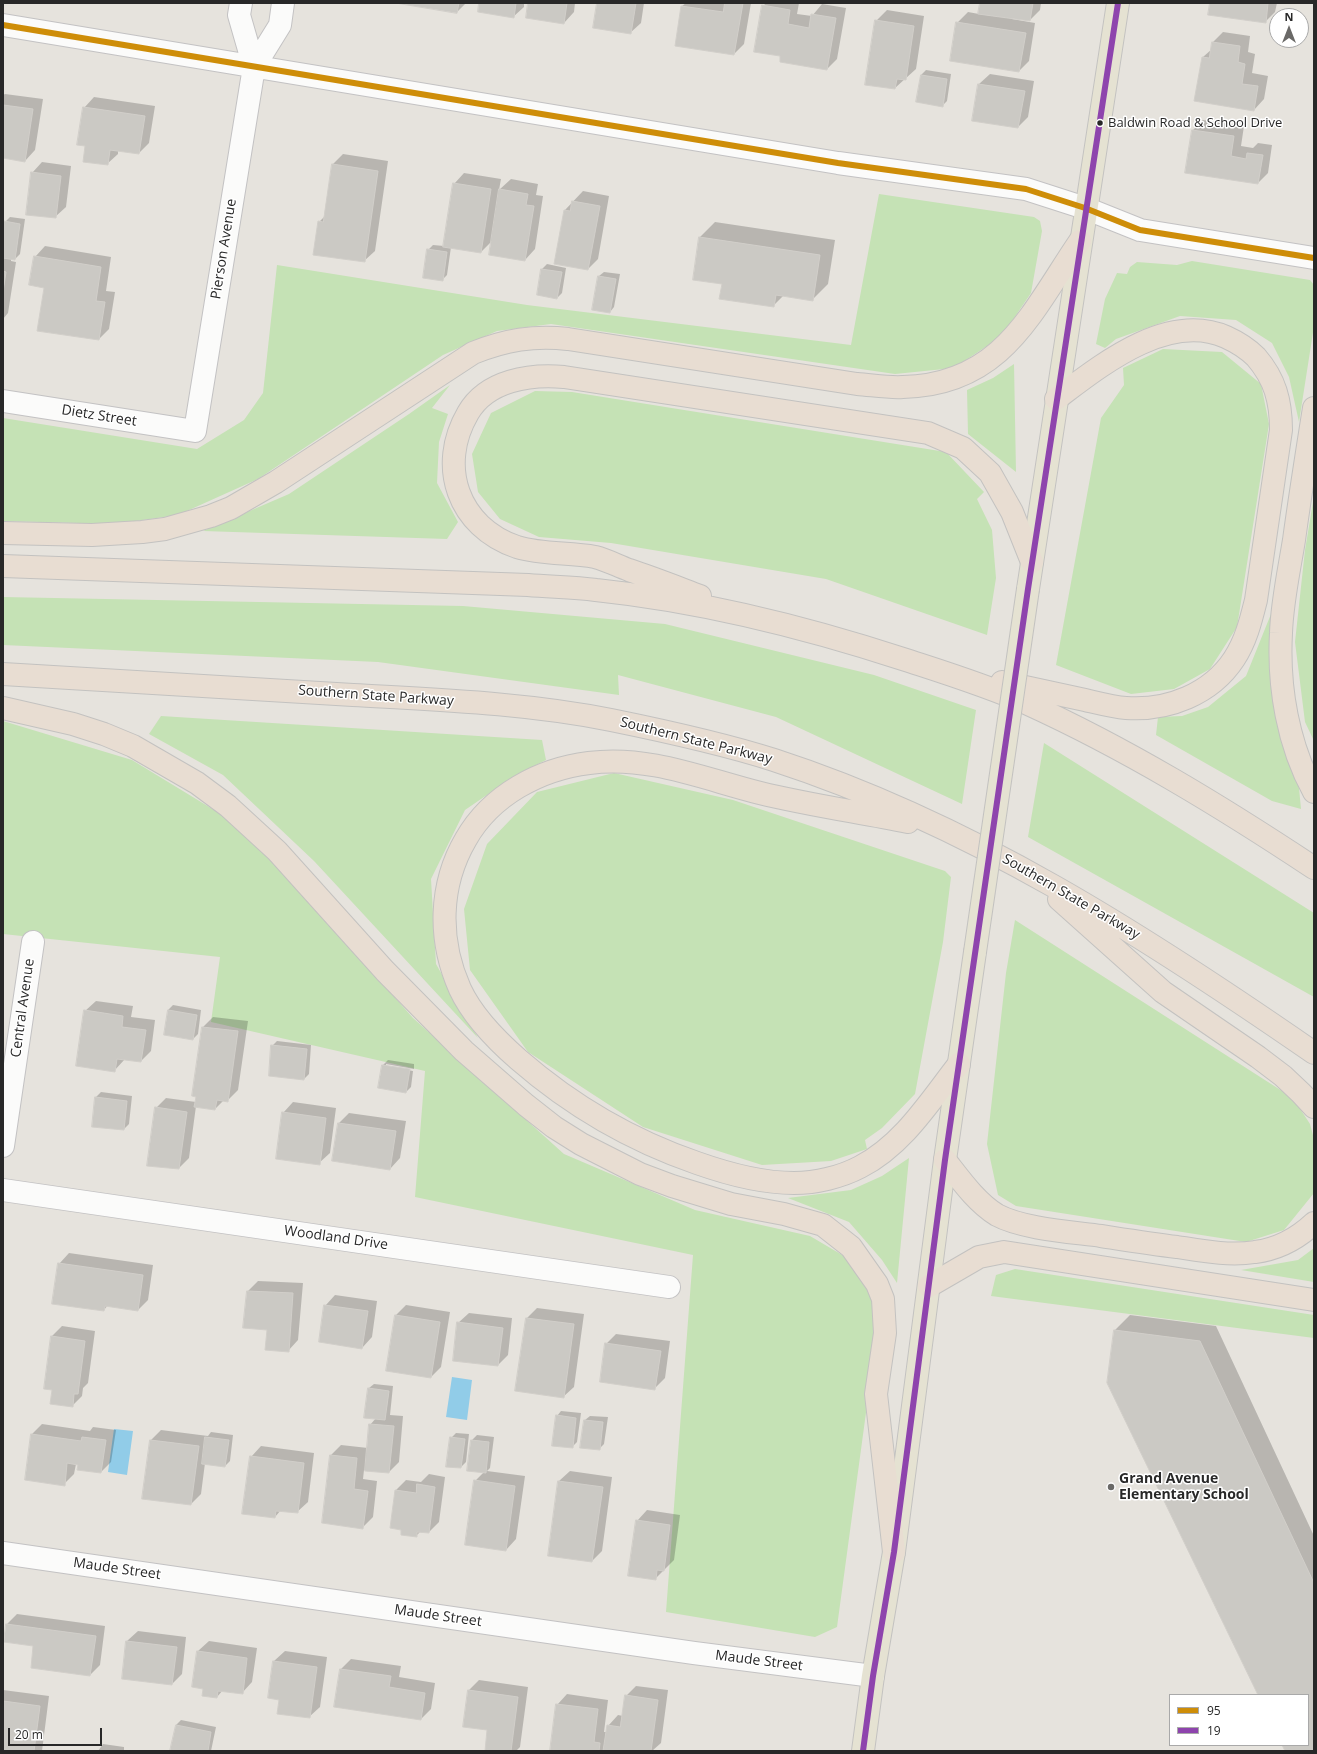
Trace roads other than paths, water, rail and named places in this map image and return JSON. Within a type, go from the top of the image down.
[{"type":"highway","points":[[3,532],[92,535],[122,534],[165,529],[211,516],[231,508],[276,482],[473,353],[492,345],[528,337],[549,337],[858,384],[903,387],[947,381],[965,375],[980,367],[1005,347],[1028,319],[1080,241]]},
{"type":"highway","points":[[923,665],[1125,708],[1147,708],[1170,704],[1209,687],[1223,674],[1235,659],[1244,642],[1256,600],[1282,430],[1282,413],[1279,398],[1273,381],[1263,366],[1252,353],[1237,342],[1217,333],[1196,330],[1176,332],[1157,337],[1113,357],[1056,399]]},
{"type":"highway","points":[[761,618],[596,557],[537,551],[518,547],[490,535],[468,512],[455,481],[455,445],[460,426],[470,409],[483,396],[500,385],[521,378],[541,375],[564,377],[928,433],[963,448],[990,473],[1012,512],[1032,562]]},
{"type":"highway","points":[[1314,408],[1284,603],[1280,660],[1282,690],[1287,719],[1303,771],[1314,792]]},
{"type":"highway","points":[[3,566],[528,585],[595,590],[652,598],[761,618],[819,633],[923,665],[1025,702],[1133,756],[1235,816],[1314,868]]},
{"type":"highway","name":"Southern State Parkway","points":[[3,674],[477,703],[548,710],[608,719],[711,743],[773,760],[837,783],[948,830],[1029,871],[1136,934],[1236,999],[1314,1053]]},
{"type":"highway","points":[[3,708],[73,724],[121,741],[171,767],[222,801],[277,851],[385,972],[464,1051],[526,1105],[554,1127],[581,1144],[640,1174],[672,1186],[731,1204],[784,1214],[823,1225],[852,1247],[877,1284],[883,1299],[885,1333],[876,1394],[894,1552]]},
{"type":"highway","points":[[948,830],[760,793],[675,769],[627,762],[591,762],[565,767],[539,775],[514,788],[491,807],[477,822],[460,849],[450,872],[445,896],[445,920],[447,946],[460,989],[471,1009],[489,1031],[512,1054],[563,1096],[622,1132],[652,1146],[716,1170],[746,1178],[796,1183],[841,1175],[859,1168],[878,1157],[894,1144],[959,1064]]},
{"type":"highway","points":[[1029,871],[1163,992],[1258,1057],[1283,1076],[1302,1093],[1314,1107]]},
{"type":"highway","points":[[945,1160],[973,1194],[997,1214],[1007,1219],[1040,1227],[1202,1251],[1240,1254],[1256,1252],[1279,1246],[1304,1232],[1314,1223]]},
{"type":"highway","points":[[929,1286],[979,1257],[1004,1252],[1314,1300]]},
{"type":"main road","points":[[863,1751],[873,1676],[894,1552],[945,1160],[975,952],[1056,399],[1118,3]]},
{"type":"street","name":"Pierson Avenue","points":[[241,3],[239,15],[254,67]]},
{"type":"street","name":"Pierson Avenue","points":[[195,431],[254,67],[280,25],[283,3]]},
{"type":"street","points":[[3,25],[838,163],[1026,190],[1085,208],[1140,230],[1314,258]]},
{"type":"street","name":"Dietz Street","points":[[3,401],[195,431]]},
{"type":"street","name":"Central Avenue","points":[[3,1146],[33,942]]},
{"type":"street","name":"Woodland Drive","points":[[3,1190],[669,1287]]},
{"type":"street","name":"Maude Street","points":[[3,1552],[678,1651],[873,1676]]},
{"type":"water","points":[[452,1377],[472,1380],[467,1420],[446,1417]]},
{"type":"water","points":[[114,1429],[133,1431],[127,1475],[108,1472]]},
{"type":"place","name":"Baldwin Road & School Drive","points":[[1100,123]]},
{"type":"place","name":"Grand Avenue Elementary School","points":[[1111,1487]]}]
